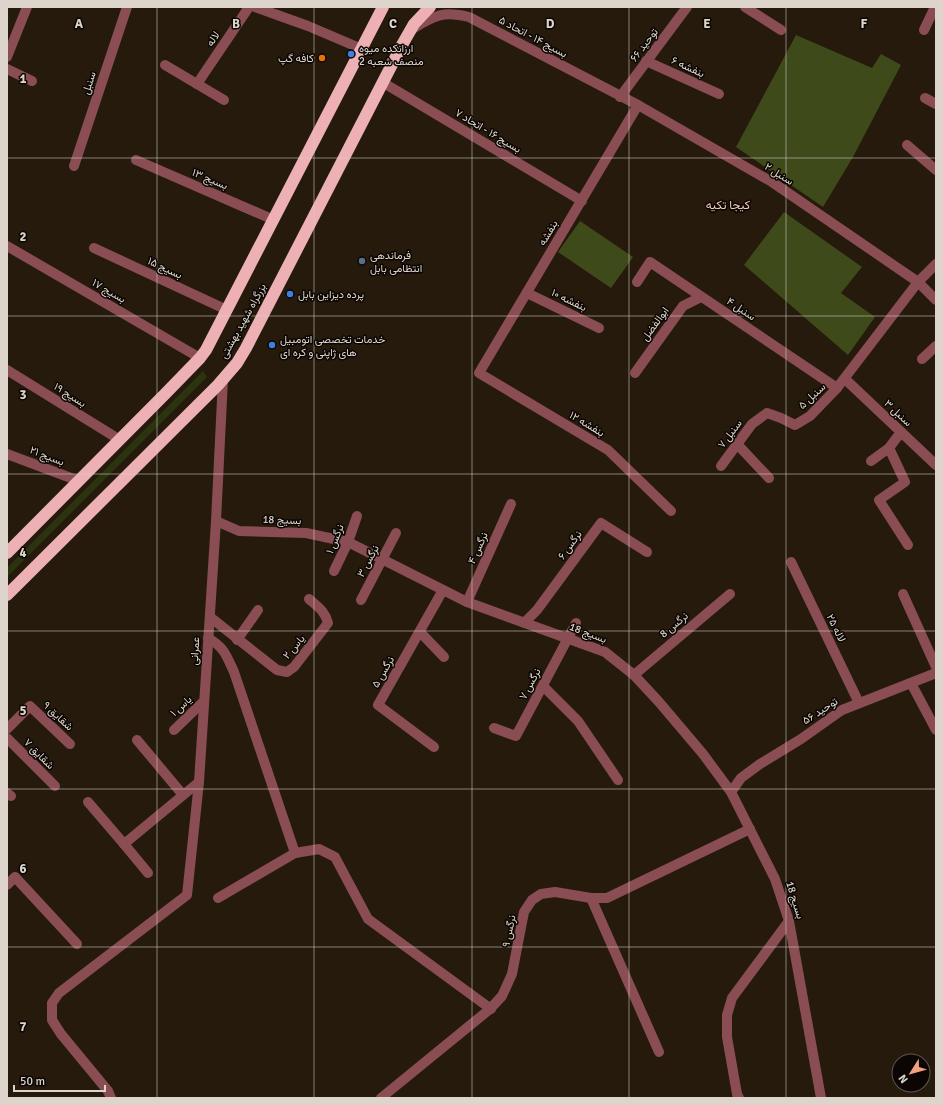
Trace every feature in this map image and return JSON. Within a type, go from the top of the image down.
[{"type":"highway","name":"بزرگراه شهید بهشتی","points":[[7,553],[200,358],[212,340],[384,7]]},
{"type":"highway","name":"بزرگراه شهید بهشتی","points":[[7,595],[223,379],[237,362],[246,348],[410,30],[430,7]]},
{"type":"street","points":[[7,58],[27,7]]},
{"type":"street","name":"سنبل","points":[[74,166],[127,7]]},
{"type":"street","name":"لاله","points":[[197,84],[249,7]]},
{"type":"street","points":[[255,7],[308,26],[362,49]]},
{"type":"street","points":[[745,7],[781,30]]},
{"type":"street","points":[[924,30],[935,7]]},
{"type":"street","name":"توحید ۶۶","points":[[620,97],[683,8]]},
{"type":"street","name":"بسیج ۱۴ - اتحاد ۵","points":[[410,30],[428,19],[442,14],[450,13],[469,17],[620,97]]},
{"type":"street","name":"بنفشه ۶","points":[[646,61],[719,94]]},
{"type":"street","points":[[165,65],[224,100]]},
{"type":"street","points":[[7,68],[32,81]]},
{"type":"street","name":"بسیج ۱۶ - اتحاد ۷","points":[[382,82],[582,201]]},
{"type":"street","name":"سنبل ۲","points":[[620,97],[772,182],[918,282],[936,300]]},
{"type":"street","points":[[925,98],[936,104]]},
{"type":"street","name":"بنفشه","points":[[479,373],[638,106]]},
{"type":"street","points":[[907,145],[936,170]]},
{"type":"street","name":"بسیج ۱۳","points":[[136,160],[274,220]]},
{"type":"street","name":"بسیج ۱۷","points":[[7,246],[200,358]]},
{"type":"street","name":"بسیج ۱۵","points":[[94,248],[227,310]]},
{"type":"street","name":"سنبل ۴","points":[[637,282],[650,262],[838,388]]},
{"type":"street","points":[[838,388],[918,282],[936,264]]},
{"type":"street","name":"بنفشه ۱۰","points":[[527,292],[599,328]]},
{"type":"street","name":"ابوالفضل","points":[[636,372],[683,306],[701,297]]},
{"type":"street","points":[[922,360],[936,346]]},
{"type":"street","name":"بسیج ۱۹","points":[[7,370],[120,440]]},
{"type":"street","name":"بنفشه ۱۲","points":[[479,373],[608,450],[671,511]]},
{"type":"street","name":"سنبل ۳","points":[[845,378],[936,465]]},
{"type":"street","points":[[216,521],[223,379]]},
{"type":"street","name":"سنبل ۵","points":[[781,418],[795,425],[810,416],[838,388]]},
{"type":"street","name":"سنبل ۷","points":[[721,466],[752,424],[766,413],[781,418]]},
{"type":"street","points":[[871,461],[889,448],[901,432]]},
{"type":"street","points":[[737,444],[769,478]]},
{"type":"street","points":[[889,448],[905,482],[879,500],[908,544]]},
{"type":"street","name":"بسیج ۲۱","points":[[7,454],[79,481]]},
{"type":"street","name":"نرگس ۴","points":[[467,602],[511,504]]},
{"type":"street","name":"نرگس ۱","points":[[334,571],[348,542],[357,516]]},
{"type":"street","name":"بسیج 18","points":[[216,521],[239,531],[306,533],[348,542],[467,602],[605,652],[634,674],[703,754],[731,792],[775,879],[789,921],[820,1098]]},
{"type":"street","name":"عمرانی","points":[[111,1098],[108,1091],[52,1020],[52,1003],[59,994],[187,895],[199,782],[216,521]]},
{"type":"street","name":"نرگس ۶","points":[[524,623],[537,610],[601,524],[647,552]]},
{"type":"street","name":"نرگس ۳","points":[[361,600],[396,533]]},
{"type":"street","name":"لاله ۲۵","points":[[791,562],[859,704]]},
{"type":"street","name":"نرگس ۵","points":[[434,747],[378,705],[444,590]]},
{"type":"street","name":"نرگس 8","points":[[634,674],[730,594]]},
{"type":"street","points":[[903,594],[936,667]]},
{"type":"street","name":"یاس ۲","points":[[210,617],[237,640],[277,670],[287,672],[294,667],[328,623],[326,615],[309,599]]},
{"type":"street","points":[[237,640],[258,610]]},
{"type":"street","name":"نرگس ۷","points":[[494,728],[516,736],[576,623]]},
{"type":"street","points":[[420,632],[444,656]]},
{"type":"street","points":[[208,638],[218,644],[225,651],[234,672],[295,853]]},
{"type":"street","name":"توحید ۵۶","points":[[731,792],[741,778],[842,710],[936,673]]},
{"type":"street","points":[[911,683],[936,730]]},
{"type":"street","points":[[542,686],[578,721],[618,780]]},
{"type":"street","name":"یاس ۱","points":[[174,730],[204,701]]},
{"type":"street","name":"شقایق ۹","points":[[7,729],[30,706],[70,744]]},
{"type":"street","name":"شقایق ۷","points":[[7,738],[55,786]]},
{"type":"street","points":[[137,740],[183,795]]},
{"type":"street","points":[[124,844],[199,782]]},
{"type":"street","points":[[88,802],[148,873]]},
{"type":"street","name":"نرگس ۹","points":[[381,1098],[491,1009],[502,996],[512,974],[524,912],[532,900],[541,894],[555,892],[591,898],[607,898],[750,829]]},
{"type":"street","points":[[218,898],[295,853],[319,849],[335,857],[368,919],[491,1009]]},
{"type":"street","points":[[7,884],[15,876],[77,944]]},
{"type":"street","points":[[591,898],[659,1052]]},
{"type":"street","points":[[740,1098],[737,1094],[727,1037],[727,1015],[732,998],[789,921]]},
{"type":"green space","points":[[796,35],[872,68],[881,54],[901,65],[853,157],[823,207],[736,147]]},
{"type":"green space","points":[[784,212],[862,267],[841,293],[875,317],[848,355],[744,265]]},
{"type":"green space","points":[[580,221],[633,257],[611,288],[558,252]]},
{"type":"green space","points":[[203,371],[207,377],[7,577],[7,568]]},
{"type":"place","name":"ارزانکده میوه منصف شعبه 2","points":[[351,54]]},
{"type":"place","name":"کافه گپ","points":[[322,58]]},
{"type":"place","name":"فرماندهی انتظامی بابل","points":[[362,261]]},
{"type":"place","name":"پرده دیزاین بابل","points":[[290,294]]},
{"type":"place","name":"خدمات تخصصی اتومبیل های ژاپنی و کره ای","points":[[272,345]]},
{"type":"district","name":"کیجا تکیه","points":[[728,205]]}]
